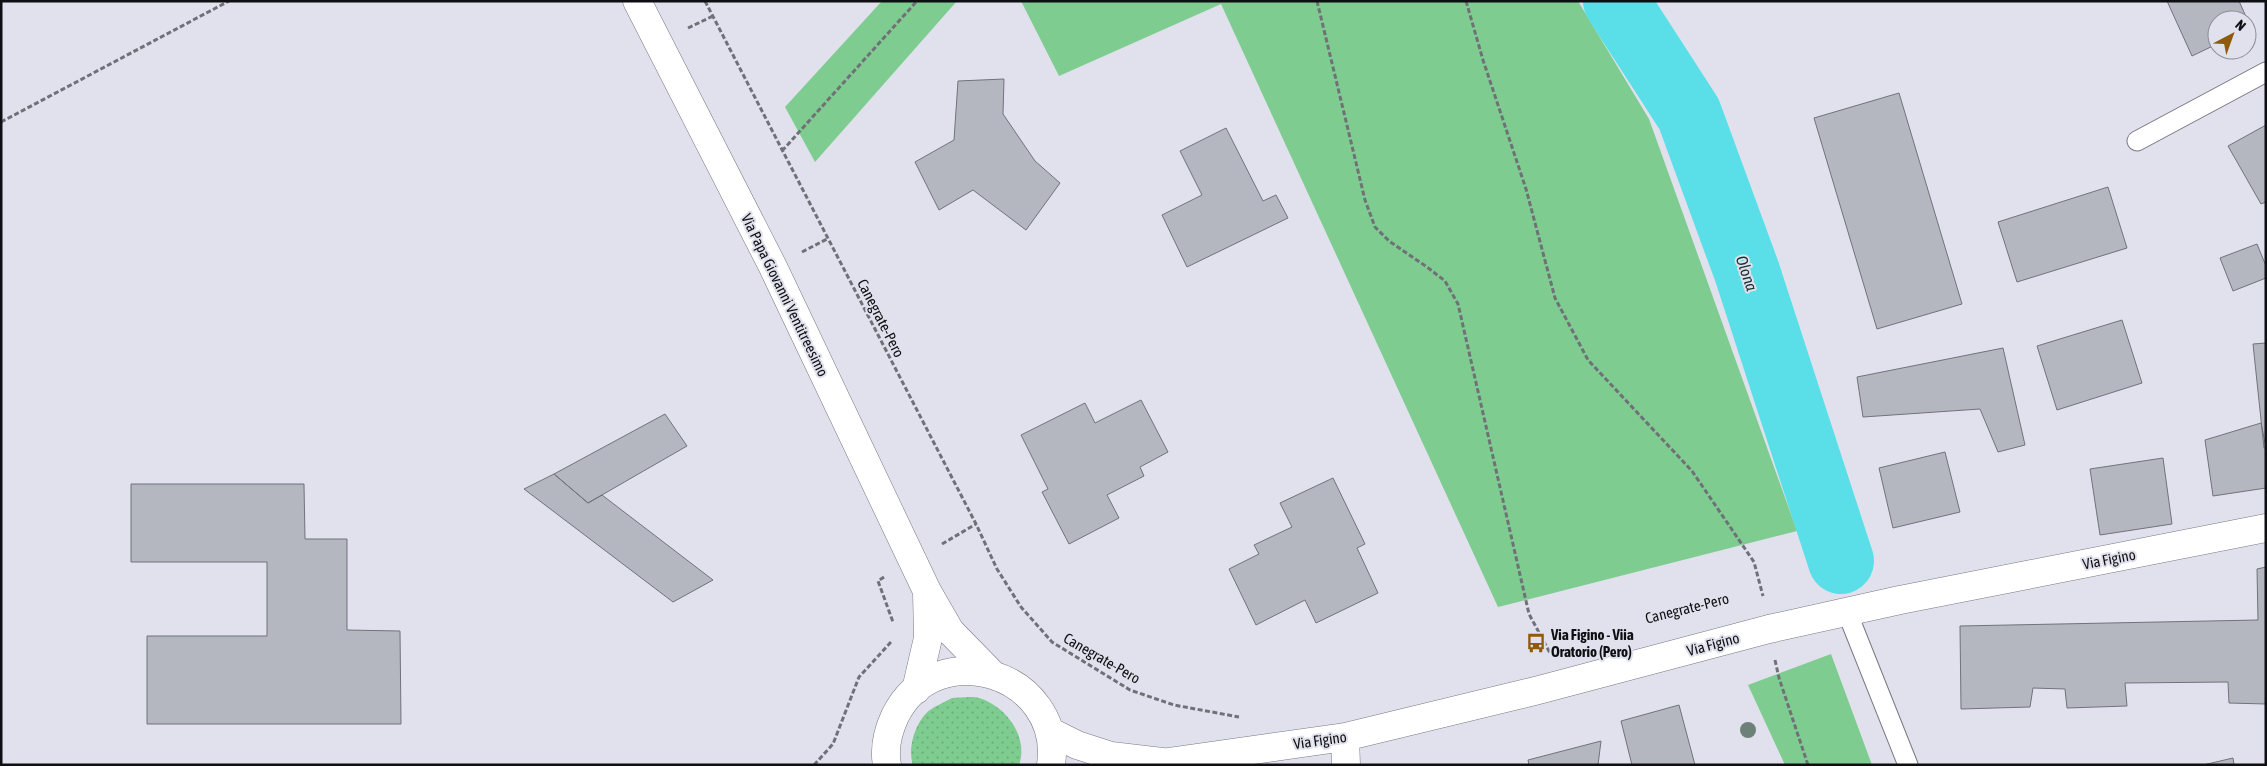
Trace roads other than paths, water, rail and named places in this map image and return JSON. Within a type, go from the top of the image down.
[{"type":"street","name":"Via Papa Giovanni Ventitreesimo","points":[[636,1],[773,267],[914,560],[927,591],[950,631],[992,674]]},
{"type":"street","name":"Via Figino","points":[[1049,731],[1077,745],[1111,756],[1155,763],[1345,737],[1535,691],[1769,629],[2266,528]]},
{"type":"street","name":"Via Papa Giovanni Ventitreesimo","points":[[916,690],[928,638],[927,591]]},
{"type":"street","points":[[866,765],[887,754],[892,723],[898,710],[916,690],[941,675],[973,670],[992,674],[1009,681],[1029,696],[1042,713],[1049,731],[1052,743],[1051,765]]},
{"type":"street","points":[[1345,737],[1346,765]]},
{"type":"lane","points":[[2137,141],[2266,72]]},
{"type":"lane","points":[[1847,612],[1908,765]]},
{"type":"waterway","name":"Olona","points":[[1616,1],[1689,114],[1747,272],[1841,561]]},
{"type":"place","name":"Via Figino - Viia Oratorio (Pero)","points":[[1536,643]]}]
